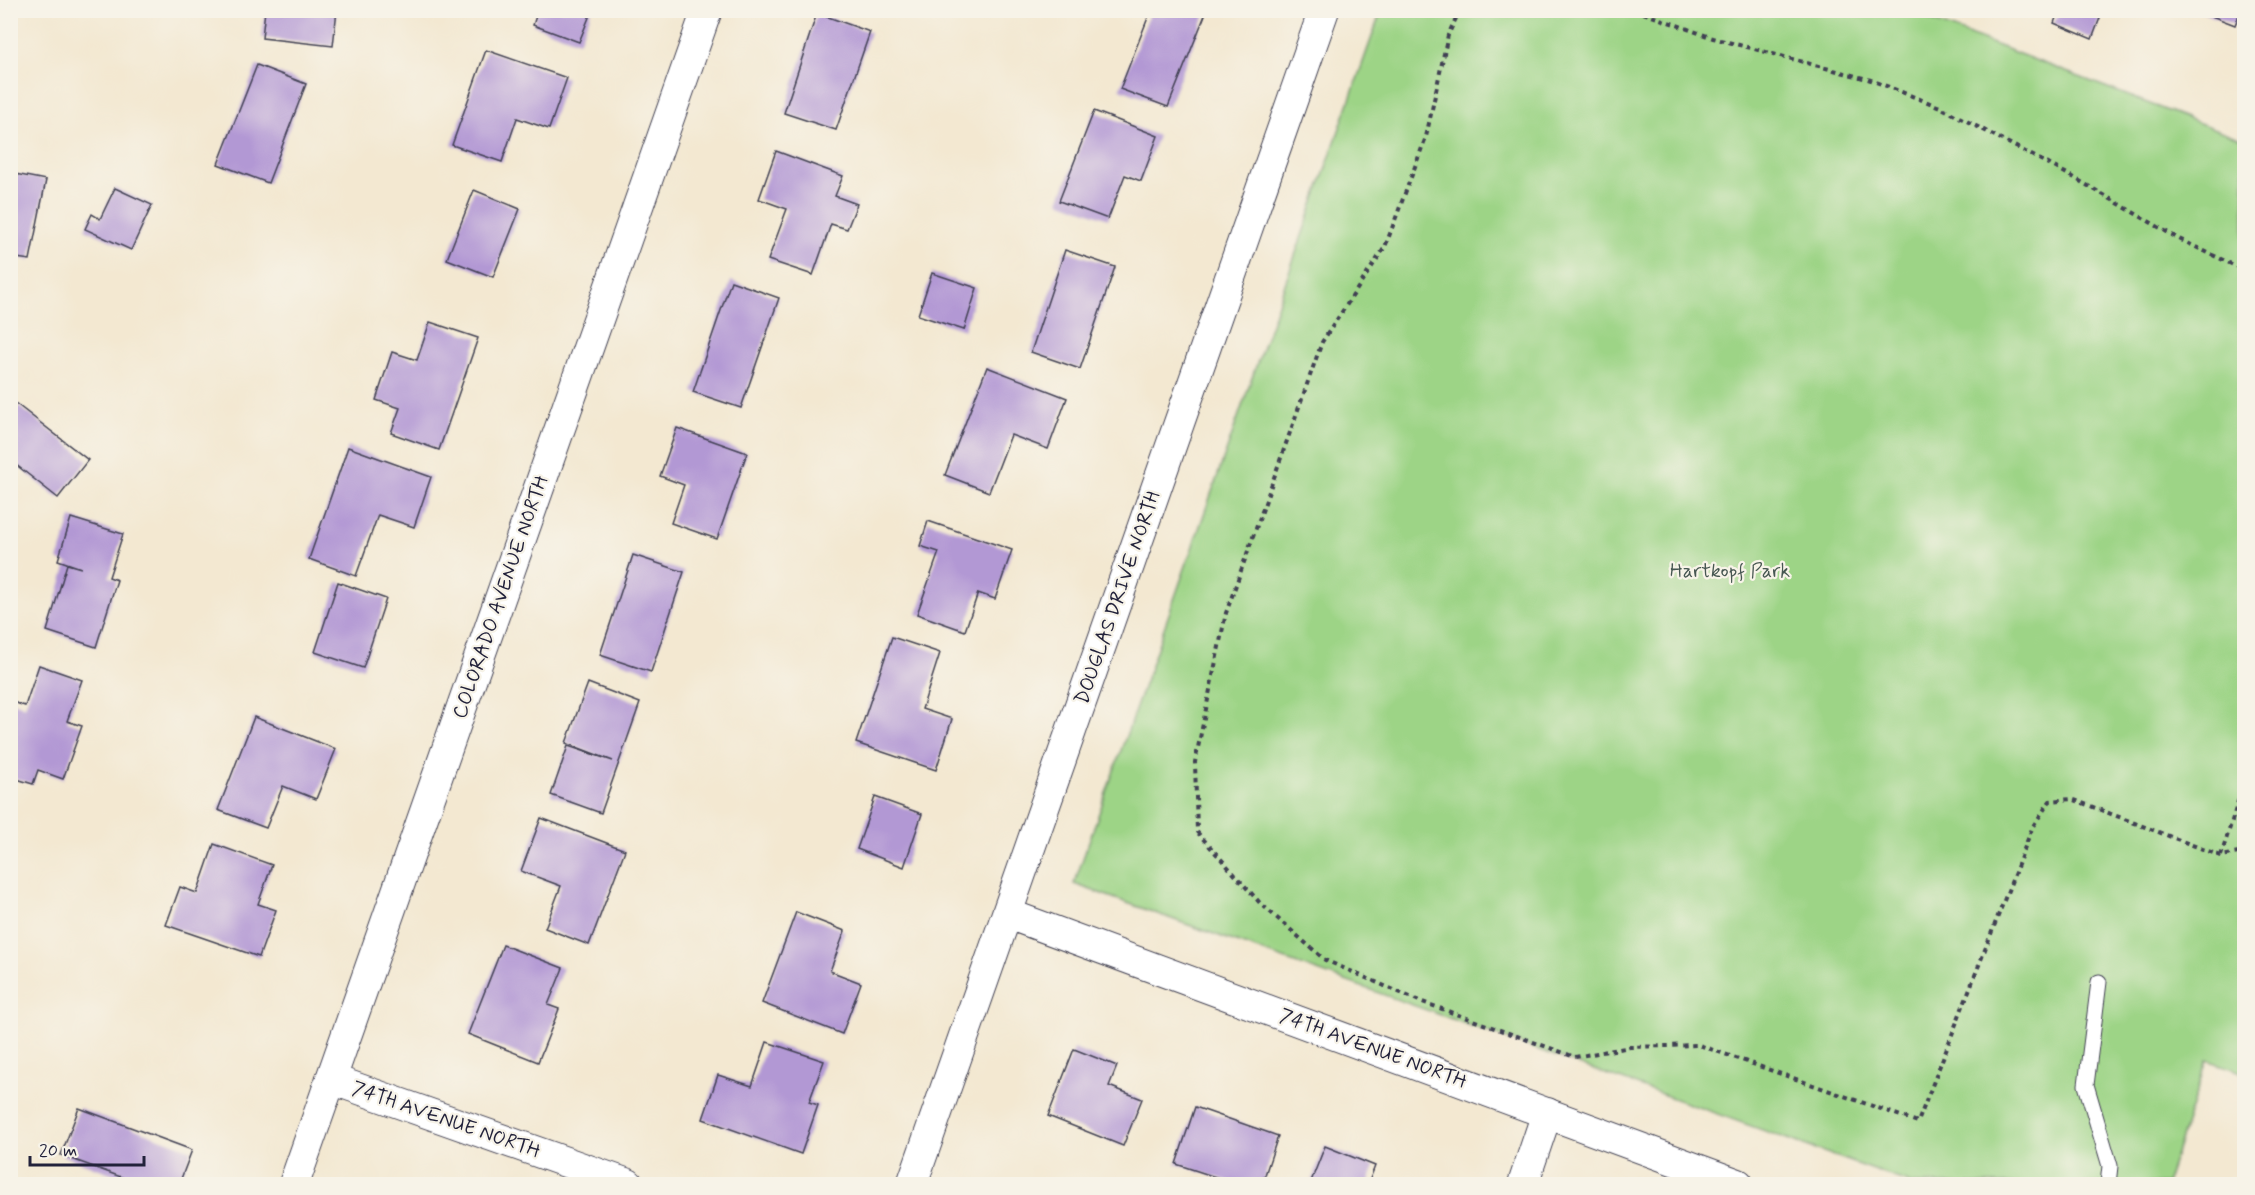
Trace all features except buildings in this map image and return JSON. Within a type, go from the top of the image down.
[{"type":"street","name":"COLORADO AVENUE NORTH","points":[[294,1185],[707,10]]},
{"type":"street","name":"DOUGLAS DRIVE NORTH","points":[[912,1185],[1324,10]]},
{"type":"street","name":"74TH AVENUE NORTH","points":[[1008,914],[1738,1185]]},
{"type":"street","name":"74TH AVENUE NORTH","points":[[331,1080],[628,1185]]},
{"type":"street","points":[[1523,1185],[1547,1113]]},
{"type":"lane","points":[[2099,982],[2086,1085],[2110,1166],[2108,1185]]},
{"type":"path","points":[[1460,10],[1449,35],[1426,137],[1385,247],[1322,342],[1226,613],[1195,762],[1197,832],[1260,903],[1325,960],[1417,1000],[1575,1057],[1630,1047],[1699,1045],[1918,1122],[2033,826],[2050,801],[2072,799],[2221,856],[2244,852]]},
{"type":"path","points":[[1635,10],[1713,38],[1871,80],[1940,107],[2073,177],[2179,239],[2244,270]]},
{"type":"path","points":[[2221,856],[2244,782]]},
{"type":"green space","name":"Hartkopf Park","points":[[1381,11],[1907,11],[2244,140],[2244,1073],[2207,1060],[2166,1184],[1913,1184],[1074,884]]}]
